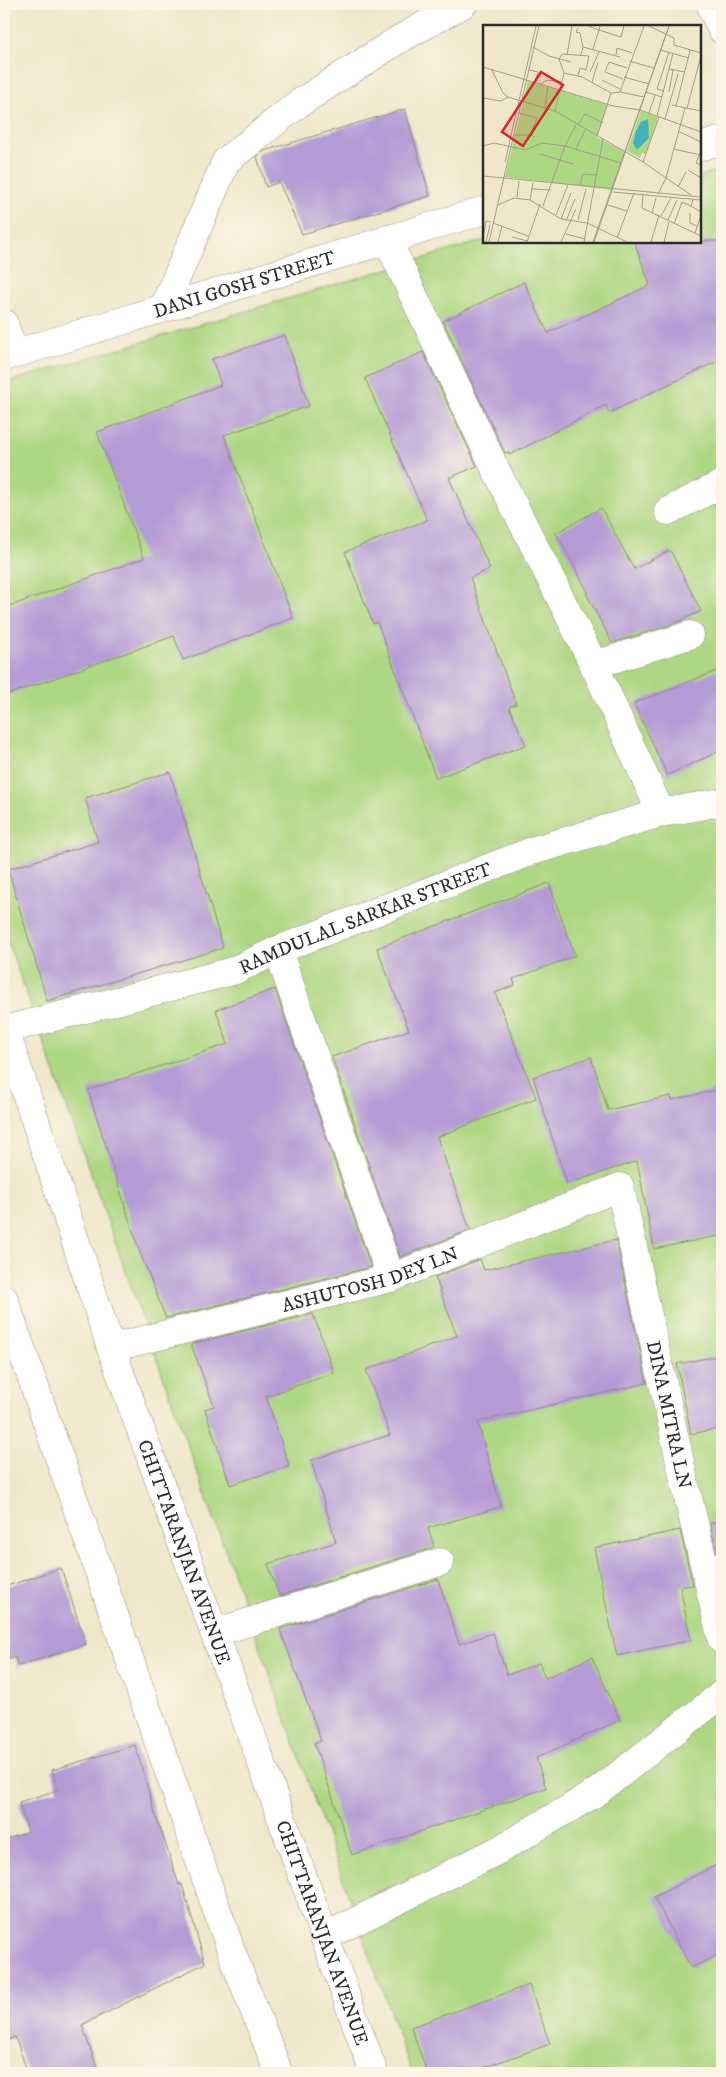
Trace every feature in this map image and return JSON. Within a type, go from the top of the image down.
[{"type":"street","points":[[164,307],[226,162],[298,104],[398,40],[463,4]]},
{"type":"street","points":[[710,4],[722,30]]},
{"type":"street","points":[[701,146],[722,140]]},
{"type":"street","name":"DANI GOSH STREET","points":[[9,356],[483,211]]},
{"type":"street","points":[[388,239],[494,466],[594,665],[661,813]]},
{"type":"street","points":[[4,323],[9,356]]},
{"type":"street","points":[[668,511],[722,484]]},
{"type":"street","points":[[594,665],[690,635]]},
{"type":"street","name":"RAMDULAL SARKAR STREET","points":[[4,1029],[233,971],[278,950],[532,851],[661,813],[722,802]]},
{"type":"street","points":[[278,950],[391,1278]]},
{"type":"street","name":"CHITTARANJAN AVENUE","points":[[4,1029],[111,1348],[374,2073]]},
{"type":"street","name":"ASHUTOSH DEY LN","points":[[111,1348],[391,1278],[620,1187]]},
{"type":"street","name":"DINA MITRA LN","points":[[620,1187],[686,1489],[722,1640]]},
{"type":"street","points":[[4,1299],[233,1956],[279,2073]]},
{"type":"street","points":[[214,1633],[440,1562]]},
{"type":"street","points":[[324,1937],[497,1851],[598,1792],[722,1694]]},
{"type":"green space","points":[[722,169],[722,2073],[412,2073],[4,931],[4,383],[483,241],[701,242],[701,176]]},
{"type":"building","points":[[405,109],[430,196],[302,234],[279,182],[266,187],[257,156],[264,151]]},
{"type":"building","points":[[722,241],[722,359],[609,413],[606,405],[510,455],[508,452],[505,453],[443,321],[524,282],[548,333],[650,285],[634,242]]},
{"type":"building","points":[[285,335],[309,406],[224,435],[293,618],[183,660],[174,636],[4,696],[4,608],[144,558],[97,432],[221,385],[212,359]]},
{"type":"building","points":[[423,352],[477,466],[449,478],[490,569],[470,578],[516,704],[509,707],[526,745],[436,778],[377,622],[373,624],[345,552],[427,520],[365,378]]},
{"type":"building","points":[[601,508],[634,569],[670,550],[701,611],[678,622],[612,643],[586,593],[588,592],[556,533]]},
{"type":"building","points":[[722,669],[722,750],[667,775],[634,703]]},
{"type":"building","points":[[170,772],[223,948],[47,1001],[8,869],[98,842],[85,798]]},
{"type":"building","points":[[549,883],[575,956],[513,979],[515,985],[495,993],[536,1098],[437,1137],[470,1230],[400,1257],[332,1057],[409,1030],[377,948]]},
{"type":"building","points":[[275,989],[371,1267],[166,1318],[139,1250],[88,1090],[228,1044],[216,1010]]},
{"type":"building","points":[[591,1057],[608,1110],[671,1096],[672,1100],[717,1090],[722,1112],[722,1235],[654,1249],[637,1161],[567,1184],[533,1077]]},
{"type":"building","points":[[616,1240],[647,1383],[478,1422],[501,1507],[428,1528],[434,1546],[429,1549],[279,1596],[268,1564],[336,1542],[311,1460],[390,1435],[366,1370],[457,1336],[435,1277],[480,1259],[484,1270]]},
{"type":"building","points":[[313,1314],[334,1373],[266,1396],[289,1466],[230,1485],[205,1409],[214,1406],[191,1344]]},
{"type":"building","points":[[722,1355],[722,1428],[691,1434],[677,1364]]},
{"type":"building","points":[[722,1520],[722,1574],[710,1523]]},
{"type":"building","points":[[680,1530],[693,1585],[680,1587],[691,1640],[617,1656],[594,1548]]},
{"type":"building","points":[[61,1568],[86,1644],[18,1666],[15,1657],[4,1661],[4,1587]]},
{"type":"building","points":[[438,1579],[459,1644],[493,1633],[507,1675],[539,1663],[545,1678],[592,1657],[620,1720],[536,1758],[546,1788],[352,1855],[314,1743],[321,1741],[280,1629]]},
{"type":"building","points":[[135,1745],[159,1827],[179,1885],[182,1884],[205,1963],[82,2025],[99,2073],[28,2073],[15,2037],[4,2041],[4,1840],[28,1832],[19,1802],[58,1790],[52,1770]]},
{"type":"building","points":[[722,1862],[722,1953],[691,1968],[654,1897]]},
{"type":"building","points":[[529,1985],[550,2044],[468,2073],[427,2073],[411,2027]]}]
